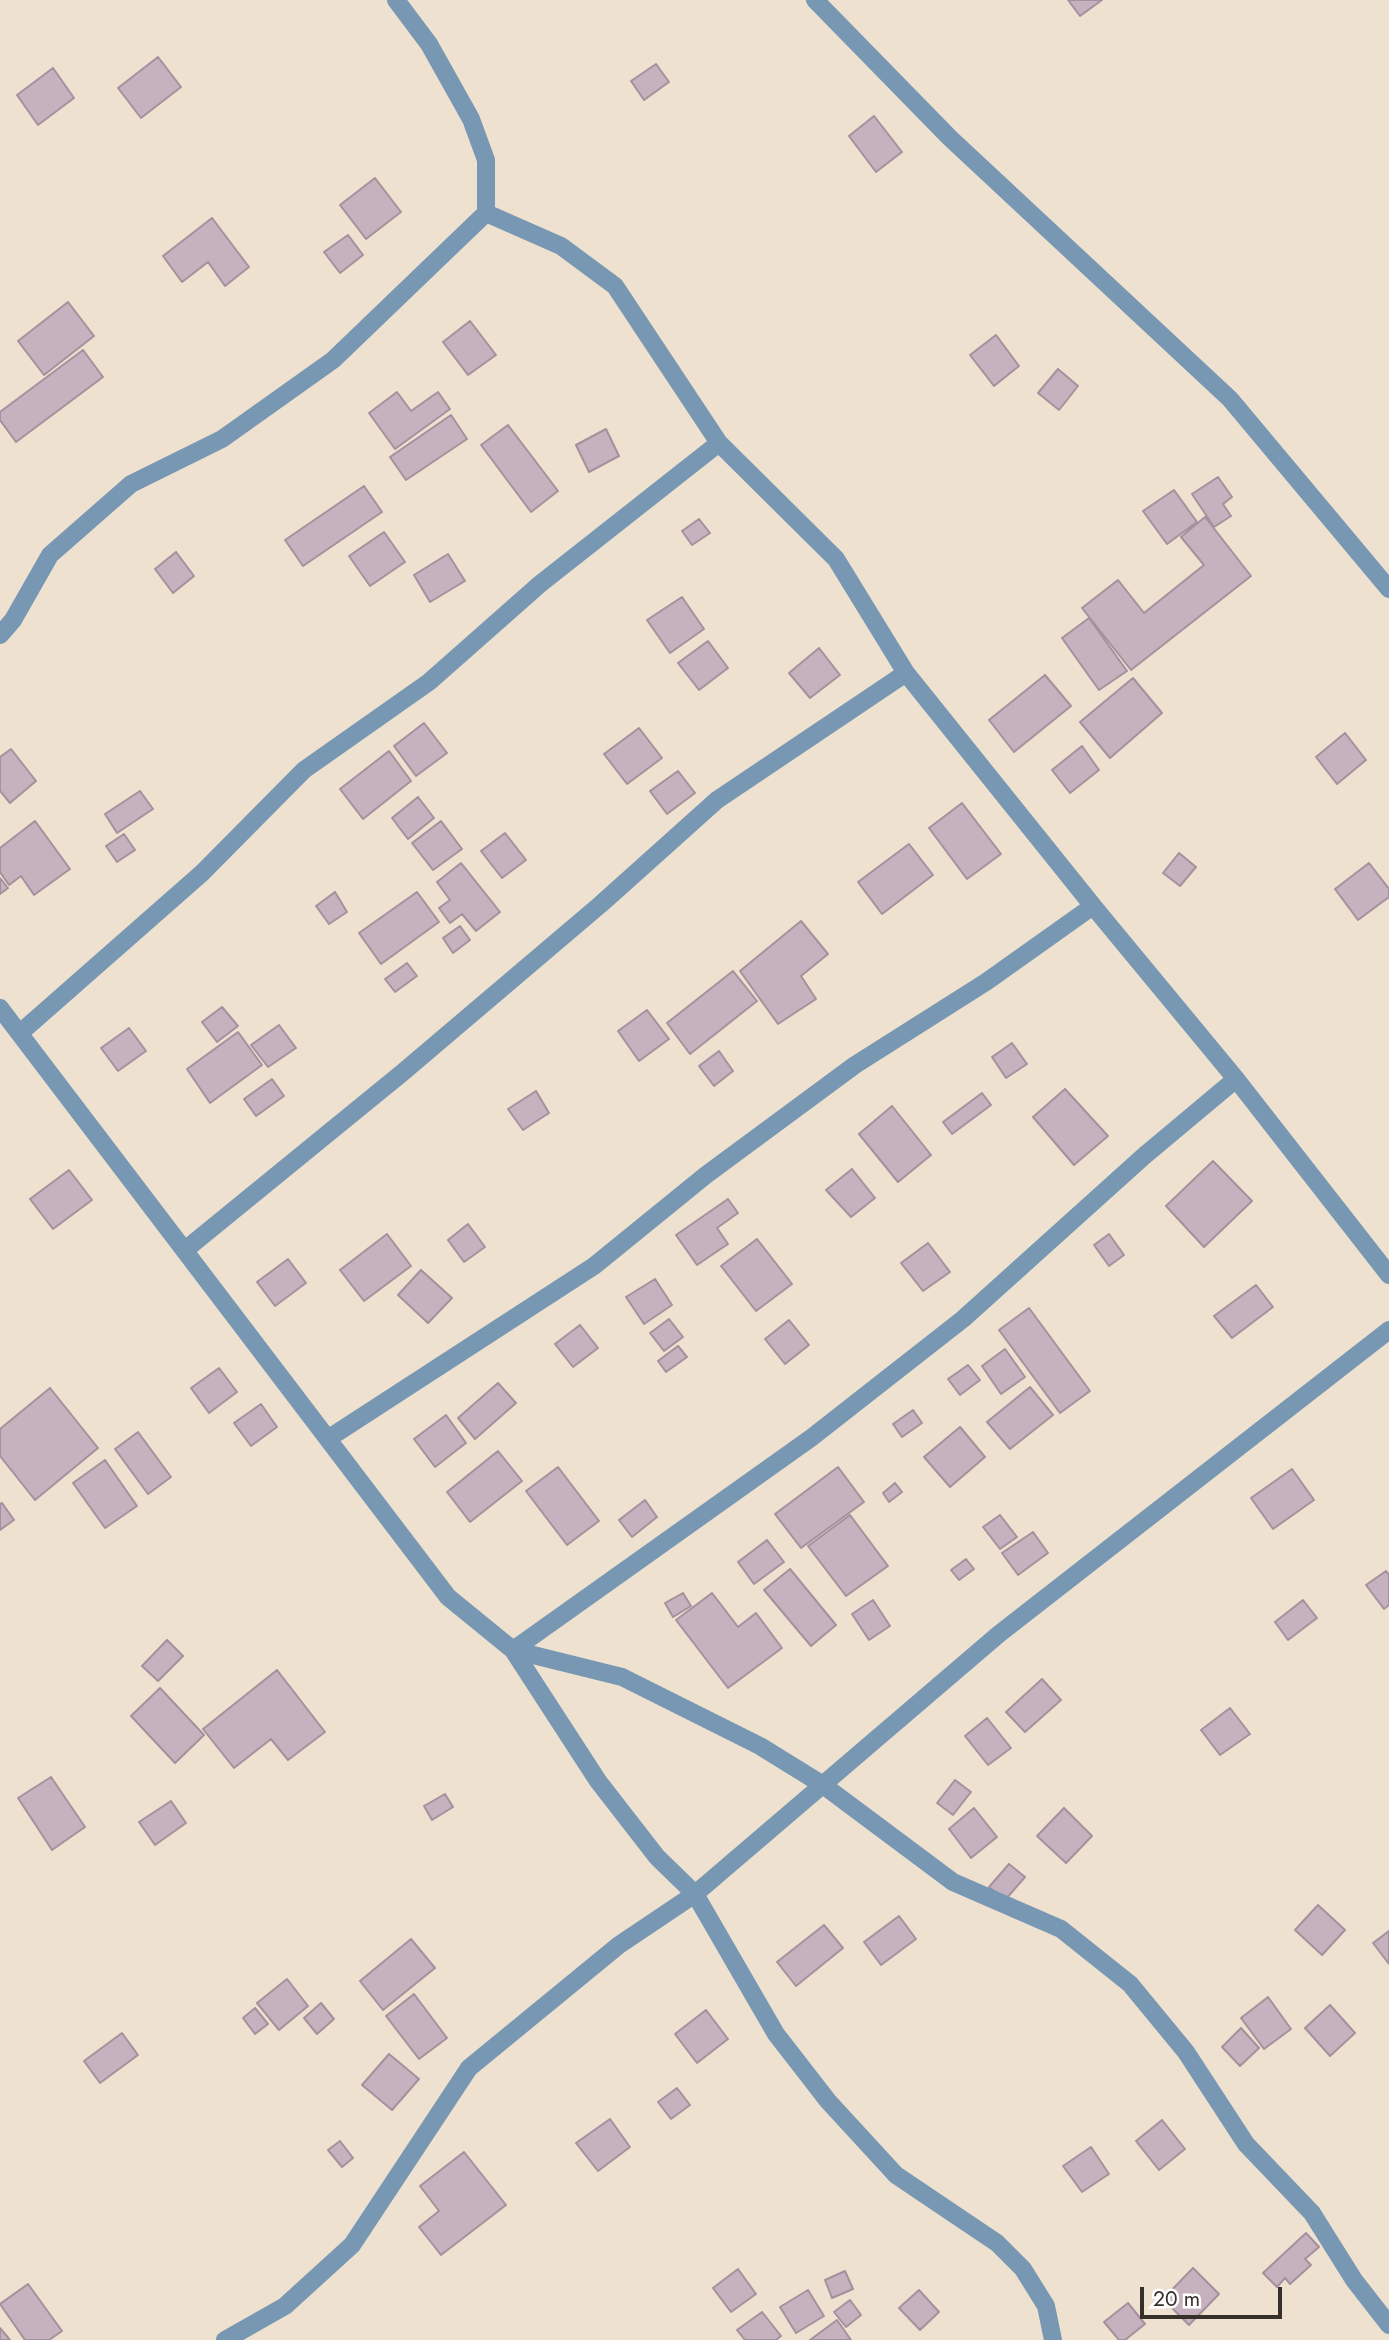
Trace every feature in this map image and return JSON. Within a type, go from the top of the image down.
[{"type":"street","points":[[0,635],[13,620],[50,555],[131,484],[222,439],[333,360],[486,213],[486,160],[471,119],[429,44],[396,0]]},
{"type":"street","points":[[815,0],[950,138],[1230,399],[1389,589]]},
{"type":"street","points":[[486,213],[561,246],[615,286],[719,443],[836,559],[906,673],[1236,1079],[1389,1275]]},
{"type":"street","points":[[0,1039],[18,1032],[202,873],[304,770],[429,682],[540,584],[719,443]]},
{"type":"street","points":[[185,1250],[423,1055],[601,904],[717,800],[906,673]]},
{"type":"street","points":[[329,1438],[594,1266],[706,1175],[855,1065],[986,982],[1093,906]]},
{"type":"street","points":[[0,1009],[448,1597],[513,1650],[622,1677],[760,1746],[823,1784],[953,1882],[1061,1929],[1130,1984],[1186,2052],[1246,2144],[1312,2213],[1354,2280],[1389,2325]]},
{"type":"street","points":[[513,1650],[811,1438],[952,1327],[1144,1156],[1236,1079]]},
{"type":"street","points":[[225,2340],[285,2306],[352,2245],[469,2068],[619,1945],[695,1894],[999,1634],[1389,1329]]},
{"type":"street","points":[[464,1600],[513,1650],[598,1781],[657,1857],[695,1894],[776,2034],[828,2101],[896,2175],[998,2243],[1023,2269],[1046,2306],[1053,2340]]},
{"type":"building","points":[[1068,0],[1102,0],[1080,16]]},
{"type":"building","points":[[158,57],[181,87],[141,118],[118,88]]},
{"type":"building","points":[[656,64],[669,82],[644,100],[631,81]]},
{"type":"building","points":[[53,68],[74,98],[38,125],[17,95]]},
{"type":"building","points":[[874,116],[902,152],[876,172],[849,136]]},
{"type":"building","points":[[375,178],[401,212],[366,239],[340,205]]},
{"type":"building","points":[[212,218],[249,267],[225,286],[208,262],[182,282],[163,256]]},
{"type":"building","points":[[348,235],[363,255],[340,273],[324,252]]},
{"type":"building","points":[[68,302],[94,336],[44,375],[18,341]]},
{"type":"building","points":[[470,321],[496,355],[468,375],[443,342]]},
{"type":"building","points":[[996,335],[1019,366],[994,386],[970,355]]},
{"type":"building","points":[[83,350],[103,377],[16,442],[0,420],[0,412]]},
{"type":"building","points":[[1058,369],[1078,386],[1059,410],[1038,393]]},
{"type":"building","points":[[397,392],[411,411],[438,392],[450,409],[395,449],[369,413]]},
{"type":"building","points":[[451,415],[467,439],[406,480],[390,457]]},
{"type":"building","points":[[508,425],[558,491],[531,512],[481,445]]},
{"type":"building","points":[[606,429],[619,456],[589,472],[576,445]]},
{"type":"building","points":[[1218,477],[1232,497],[1223,504],[1231,516],[1214,527],[1192,494]]},
{"type":"building","points":[[364,486],[382,512],[303,566],[285,540]]},
{"type":"building","points":[[1174,490],[1197,522],[1167,544],[1143,511]]},
{"type":"building","points":[[1205,517],[1251,576],[1131,670],[1082,608],[1118,580],[1144,613],[1204,565],[1181,537]]},
{"type":"building","points":[[699,519],[710,533],[692,545],[682,531]]},
{"type":"building","points":[[384,532],[405,562],[370,586],[349,556]]},
{"type":"building","points":[[176,552],[194,576],[173,593],[155,569]]},
{"type":"building","points":[[448,554],[465,581],[430,602],[414,575]]},
{"type":"building","points":[[682,597],[704,629],[670,653],[647,620]]},
{"type":"building","points":[[1089,618],[1127,671],[1099,690],[1062,638]]},
{"type":"building","points":[[708,641],[728,668],[699,690],[678,663]]},
{"type":"building","points":[[819,648],[840,675],[810,698],[789,673]]},
{"type":"building","points":[[1045,675],[1071,706],[1014,752],[989,720]]},
{"type":"building","points":[[1133,678],[1162,713],[1110,758],[1080,722]]},
{"type":"building","points":[[424,723],[447,753],[416,776],[394,746]]},
{"type":"building","points":[[639,728],[662,758],[627,784],[604,754]]},
{"type":"building","points":[[1345,733],[1366,760],[1337,784],[1316,757]]},
{"type":"building","points":[[1082,746],[1099,770],[1070,793],[1052,770]]},
{"type":"building","points":[[11,749],[36,781],[10,803],[0,791],[0,757]]},
{"type":"building","points":[[389,751],[411,781],[363,819],[340,789]]},
{"type":"building","points":[[678,771],[695,793],[667,814],[650,791]]},
{"type":"building","points":[[140,791],[153,809],[117,833],[105,814]]},
{"type":"building","points":[[418,797],[434,818],[408,839],[392,818]]},
{"type":"building","points":[[962,803],[1001,854],[967,879],[929,828]]},
{"type":"building","points":[[35,821],[70,869],[34,895],[21,876],[9,885],[0,872],[0,848]]},
{"type":"building","points":[[441,821],[462,849],[433,870],[412,843]]},
{"type":"building","points":[[505,833],[526,860],[502,878],[481,851]]},
{"type":"building","points":[[124,834],[135,850],[117,862],[106,846]]},
{"type":"building","points":[[909,844],[933,875],[882,914],[858,882]]},
{"type":"building","points":[[1179,853],[1196,867],[1180,886],[1163,873]]},
{"type":"building","points":[[461,863],[500,912],[476,931],[462,914],[450,923],[439,908],[450,900],[437,882]]},
{"type":"building","points":[[1369,863],[1389,889],[1389,897],[1358,920],[1335,889]]},
{"type":"building","points":[[0,878],[8,888],[0,894]]},
{"type":"building","points":[[335,892],[347,912],[329,924],[316,906]]},
{"type":"building","points":[[417,892],[439,922],[381,964],[359,933]]},
{"type":"building","points":[[801,921],[828,954],[801,976],[816,999],[778,1024],[740,971]]},
{"type":"building","points":[[460,926],[470,940],[453,953],[443,938]]},
{"type":"building","points":[[407,963],[417,976],[395,992],[385,979]]},
{"type":"building","points":[[733,971],[757,1001],[690,1054],[667,1023]]},
{"type":"building","points":[[222,1007],[238,1026],[217,1042],[202,1022]]},
{"type":"building","points":[[647,1010],[669,1039],[639,1061],[618,1031]]},
{"type":"building","points":[[279,1025],[296,1048],[268,1067],[251,1045]]},
{"type":"building","points":[[129,1028],[146,1051],[118,1071],[101,1048]]},
{"type":"building","points":[[238,1032],[262,1065],[210,1103],[187,1069]]},
{"type":"building","points":[[1012,1043],[1027,1064],[1006,1078],[992,1057]]},
{"type":"building","points":[[719,1051],[733,1071],[714,1086],[699,1066]]},
{"type":"building","points":[[272,1079],[284,1096],[256,1116],[244,1099]]},
{"type":"building","points":[[1065,1089],[1108,1136],[1074,1165],[1033,1117]]},
{"type":"building","points":[[536,1091],[549,1113],[523,1130],[508,1109]]},
{"type":"building","points":[[982,1093],[991,1105],[952,1134],[943,1122]]},
{"type":"building","points":[[892,1106],[931,1155],[898,1182],[859,1134]]},
{"type":"building","points":[[1213,1161],[1252,1201],[1204,1247],[1166,1206]]},
{"type":"building","points":[[852,1169],[875,1198],[851,1217],[826,1190]]},
{"type":"building","points":[[69,1170],[92,1200],[53,1229],[30,1199]]},
{"type":"building","points":[[728,1199],[738,1213],[717,1228],[728,1244],[697,1265],[676,1235]]},
{"type":"building","points":[[468,1224],[485,1247],[464,1262],[448,1240]]},
{"type":"building","points":[[387,1234],[411,1266],[364,1301],[340,1270]]},
{"type":"building","points":[[1109,1234],[1124,1255],[1109,1266],[1094,1245]]},
{"type":"building","points":[[757,1239],[792,1284],[756,1311],[721,1266]]},
{"type":"building","points":[[928,1243],[950,1272],[923,1291],[901,1263]]},
{"type":"building","points":[[288,1259],[306,1283],[275,1306],[257,1282]]},
{"type":"building","points":[[421,1270],[452,1298],[428,1323],[398,1295]]},
{"type":"building","points":[[655,1279],[672,1305],[644,1324],[626,1297]]},
{"type":"building","points":[[1256,1285],[1273,1307],[1232,1338],[1214,1316]]},
{"type":"building","points":[[1029,1308],[1090,1391],[1060,1413],[999,1330]]},
{"type":"building","points":[[669,1319],[683,1337],[664,1351],[650,1333]]},
{"type":"building","points":[[789,1320],[809,1345],[785,1364],[765,1339]]},
{"type":"building","points":[[580,1325],[598,1348],[573,1367],[555,1344]]},
{"type":"building","points":[[678,1346],[687,1357],[666,1372],[658,1361]]},
{"type":"building","points":[[1005,1349],[1025,1377],[1001,1394],[982,1366]]},
{"type":"building","points":[[968,1365],[980,1380],[960,1395],[948,1379]]},
{"type":"building","points":[[219,1368],[237,1392],[209,1413],[191,1388]]},
{"type":"building","points":[[498,1383],[516,1403],[475,1439],[458,1418]]},
{"type":"building","points":[[1030,1387],[1053,1415],[1010,1449],[987,1422]]},
{"type":"building","points":[[50,1388],[98,1448],[35,1500],[0,1456],[0,1429]]},
{"type":"building","points":[[261,1404],[277,1427],[251,1446],[234,1423]]},
{"type":"building","points":[[913,1410],[922,1423],[902,1437],[893,1424]]},
{"type":"building","points":[[446,1415],[466,1443],[435,1467],[414,1439]]},
{"type":"building","points":[[960,1427],[985,1457],[950,1487],[924,1457]]},
{"type":"building","points":[[138,1432],[171,1477],[148,1494],[115,1449]]},
{"type":"building","points":[[498,1451],[522,1481],[470,1522],[447,1492]]},
{"type":"building","points":[[105,1460],[137,1506],[105,1528],[73,1483]]},
{"type":"building","points":[[558,1467],[599,1521],[567,1545],[526,1491]]},
{"type":"building","points":[[838,1467],[864,1502],[801,1548],[775,1514]]},
{"type":"building","points":[[1292,1469],[1314,1500],[1273,1529],[1251,1498]]},
{"type":"building","points":[[895,1483],[902,1492],[889,1502],[883,1493]]},
{"type":"building","points":[[645,1500],[657,1517],[632,1537],[619,1520]]},
{"type":"building","points":[[2,1503],[14,1520],[0,1530],[0,1504]]},
{"type":"building","points":[[850,1515],[888,1566],[846,1596],[808,1546]]},
{"type":"building","points":[[1000,1515],[1017,1537],[1000,1549],[983,1527]]},
{"type":"building","points":[[1033,1532],[1048,1553],[1018,1575],[1002,1553]]},
{"type":"building","points":[[767,1540],[784,1562],[754,1584],[738,1562]]},
{"type":"building","points":[[966,1559],[974,1569],[959,1580],[951,1570]]},
{"type":"building","points":[[790,1569],[836,1625],[811,1646],[764,1590]]},
{"type":"building","points":[[1386,1571],[1389,1575],[1389,1605],[1384,1609],[1366,1585]]},
{"type":"building","points":[[683,1593],[691,1606],[673,1617],[665,1603]]},
{"type":"building","points":[[712,1593],[738,1627],[756,1613],[782,1648],[728,1688],[676,1620]]},
{"type":"building","points":[[873,1600],[890,1626],[869,1640],[852,1614]]},
{"type":"building","points":[[1303,1600],[1317,1618],[1288,1640],[1275,1622]]},
{"type":"building","points":[[167,1640],[183,1656],[158,1681],[142,1666]]},
{"type":"building","points":[[277,1670],[325,1732],[288,1760],[271,1739],[234,1768],[203,1729]]},
{"type":"building","points":[[1042,1679],[1061,1700],[1025,1732],[1006,1712]]},
{"type":"building","points":[[160,1688],[204,1735],[175,1763],[131,1716]]},
{"type":"building","points":[[1230,1708],[1250,1734],[1220,1755],[1201,1730]]},
{"type":"building","points":[[987,1718],[1011,1748],[988,1765],[965,1736]]},
{"type":"building","points":[[51,1777],[85,1827],[52,1850],[18,1798]]},
{"type":"building","points":[[955,1780],[971,1792],[953,1815],[937,1803]]},
{"type":"building","points":[[445,1794],[453,1807],[432,1820],[424,1806]]},
{"type":"building","points":[[171,1801],[186,1823],[155,1845],[139,1822]]},
{"type":"building","points":[[974,1808],[997,1837],[971,1858],[949,1829]]},
{"type":"building","points":[[1064,1808],[1092,1836],[1066,1863],[1037,1836]]},
{"type":"building","points":[[1009,1864],[1025,1877],[1005,1900],[989,1887]]},
{"type":"building","points":[[1318,1905],[1345,1930],[1322,1955],[1295,1930]]},
{"type":"building","points":[[899,1916],[916,1939],[881,1965],[864,1942]]},
{"type":"building","points":[[824,1925],[843,1948],[796,1986],[777,1962]]},
{"type":"building","points":[[1389,1931],[1389,1964],[1373,1943]]},
{"type":"building","points":[[411,1939],[435,1968],[383,2010],[360,1981]]},
{"type":"building","points":[[287,1979],[308,2006],[279,2030],[257,2003]]},
{"type":"building","points":[[414,1994],[447,2038],[419,2059],[386,2016]]},
{"type":"building","points":[[1268,1997],[1291,2029],[1264,2049],[1241,2018]]},
{"type":"building","points":[[321,2003],[334,2019],[317,2034],[304,2018]]},
{"type":"building","points":[[1330,2005],[1355,2033],[1330,2056],[1305,2028]]},
{"type":"building","points":[[255,2008],[268,2024],[255,2034],[243,2018]]},
{"type":"building","points":[[706,2010],[728,2039],[697,2063],[675,2034]]},
{"type":"building","points":[[1241,2028],[1259,2048],[1240,2066],[1222,2047]]},
{"type":"building","points":[[122,2033],[138,2055],[100,2083],[84,2061]]},
{"type":"building","points":[[389,2054],[419,2079],[392,2110],[362,2085]]},
{"type":"building","points":[[677,2088],[690,2105],[671,2119],[658,2102]]},
{"type":"building","points":[[610,2119],[630,2147],[598,2171],[576,2143]]},
{"type":"building","points":[[1162,2120],[1185,2149],[1159,2170],[1136,2141]]},
{"type":"building","points":[[340,2141],[353,2158],[342,2167],[328,2150]]},
{"type":"building","points":[[1091,2147],[1109,2174],[1082,2192],[1063,2166]]},
{"type":"building","points":[[464,2152],[506,2205],[441,2255],[419,2227],[439,2211],[420,2186]]},
{"type":"building","points":[[1306,2233],[1319,2247],[1305,2259],[1311,2265],[1290,2284],[1285,2278],[1277,2287],[1263,2273]]},
{"type":"building","points":[[1193,2268],[1219,2294],[1189,2325],[1163,2299]]},
{"type":"building","points":[[738,2269],[756,2294],[731,2312],[713,2288]]},
{"type":"building","points":[[845,2271],[853,2289],[832,2298],[825,2280]]},
{"type":"building","points":[[28,2284],[62,2331],[49,2340],[25,2340],[0,2304]]},
{"type":"building","points":[[808,2290],[824,2316],[796,2333],[780,2307]]},
{"type":"building","points":[[919,2290],[939,2312],[920,2330],[899,2308]]},
{"type":"building","points":[[850,2300],[861,2315],[846,2327],[834,2312]]},
{"type":"building","points":[[1128,2303],[1145,2324],[1125,2340],[1119,2340],[1104,2322]]},
{"type":"building","points":[[762,2312],[781,2336],[776,2340],[745,2340],[737,2330]]},
{"type":"building","points":[[837,2320],[851,2340],[810,2340]]},
{"type":"building","points":[[0,2328],[10,2340],[0,2340]]}]
